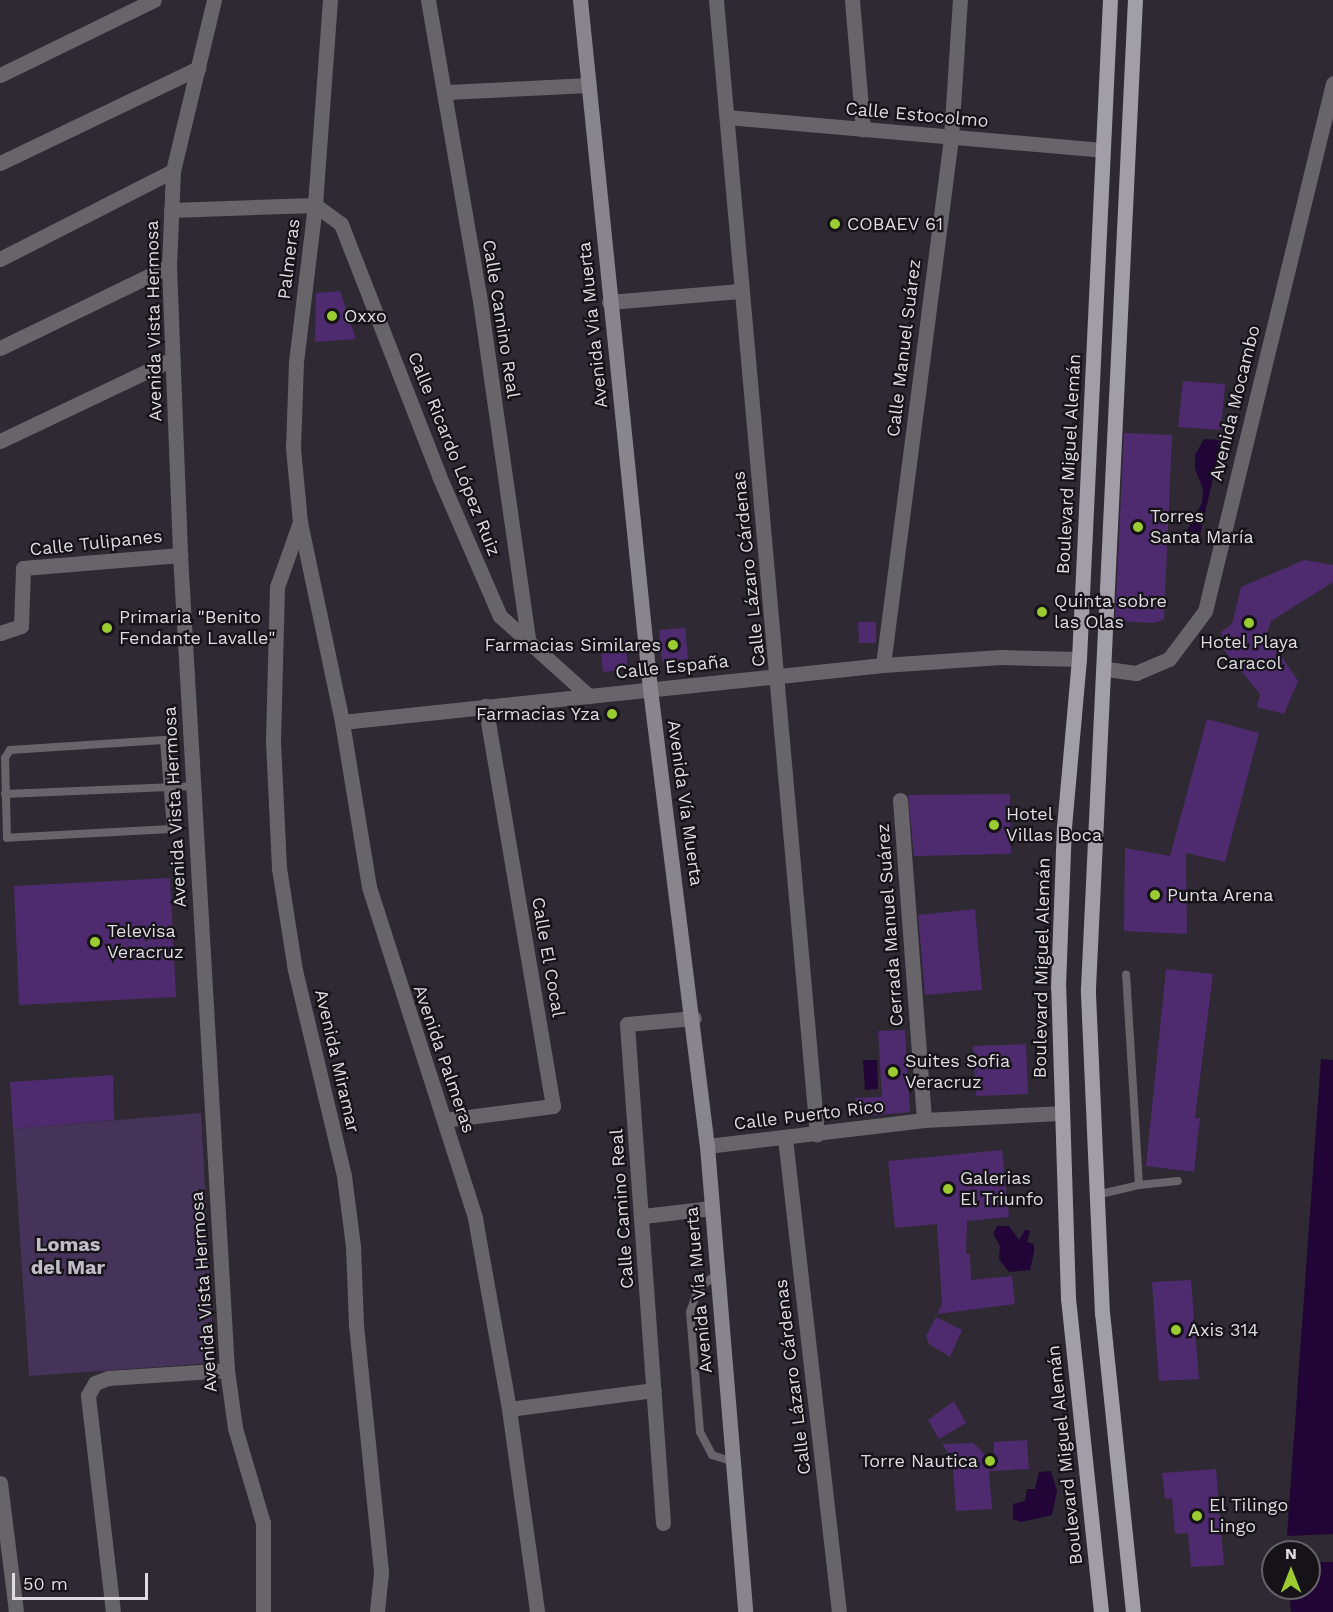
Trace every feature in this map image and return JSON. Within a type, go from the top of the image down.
[{"type":"main road","name":"Boulevard Miguel Alemán","points":[[1101,1612],[1068,1298],[1060,1113],[1058,987],[1064,838],[1079,658],[1110,0]]},
{"type":"main road","points":[[1133,1612],[1102,1314],[1088,988],[1094,825],[1107,669],[1120,280],[1130,155],[1135,0]]},
{"type":"street","points":[[0,75],[154,0]]},
{"type":"street","name":"Avenida Vista Hermosa","points":[[214,0],[173,171],[169,266],[180,555],[227,1370],[235,1428],[263,1523],[263,1612]]},
{"type":"street","name":"Palmeras","points":[[300,522],[293,448],[296,362],[315,205],[330,0]]},
{"type":"street","name":"Calle Camino Real","points":[[428,0],[447,92],[529,645]]},
{"type":"street","points":[[580,0],[588,0]]},
{"type":"street","name":"Avenida Vía Muerta","points":[[580,0],[650,689],[694,1018],[707,1146],[745,1612]]},
{"type":"street","name":"Calle Lázaro Cárdenas","points":[[716,0],[728,117],[740,291],[779,675],[817,1135]]},
{"type":"street","points":[[852,0],[863,130]]},
{"type":"street","name":"Calle Manuel Suárez","points":[[883,665],[951,138],[960,0]]},
{"type":"street","points":[[0,163],[198,68]]},
{"type":"street","name":"Avenida Mocambo","points":[[1107,669],[1136,673],[1169,659],[1205,611],[1333,83]]},
{"type":"street","points":[[447,92],[589,85]]},
{"type":"street","name":"Calle Estocolmo","points":[[728,117],[1103,150]]},
{"type":"street","points":[[0,259],[173,171]]},
{"type":"street","points":[[171,210],[315,205]]},
{"type":"street","name":"Calle Ricardo López Ruiz","points":[[315,205],[341,224],[439,476],[500,616],[529,645],[589,696]]},
{"type":"street","points":[[0,348],[169,266]]},
{"type":"street","points":[[609,302],[740,291]]},
{"type":"street","points":[[0,441],[173,359]]},
{"type":"street","name":"Avenida Palmeras","points":[[300,522],[342,722],[369,887],[406,1013],[444,1120],[475,1218],[509,1409],[537,1612]]},
{"type":"street","name":"Avenida Miramar","points":[[300,522],[277,587],[273,741],[279,868],[295,970],[344,1176],[352,1234],[356,1325],[381,1573],[377,1612]]},
{"type":"street","name":"Calle Tulipanes","points":[[0,633],[21,626],[23,568],[180,555]]},
{"type":"street","name":"Calle España","points":[[342,722],[883,665],[1001,657],[1079,658]]},
{"type":"street","name":"Calle El Cocal","points":[[444,1120],[553,1106],[485,706]]},
{"type":"street","name":"Cerrada Manuel Suárez","points":[[900,800],[924,1120]]},
{"type":"street","name":"Calle Camino Real","points":[[663,1523],[643,1216],[627,1024],[694,1018]]},
{"type":"street","name":"Calle Puerto Rico","points":[[707,1146],[817,1135],[924,1120],[1060,1113]]},
{"type":"street","name":"Calle Lázaro Cárdenas","points":[[785,1138],[839,1612]]},
{"type":"street","points":[[643,1216],[712,1208]]},
{"type":"street","points":[[113,1612],[88,1395],[95,1383],[108,1378],[227,1370]]},
{"type":"street","points":[[509,1409],[654,1390]]},
{"type":"street","points":[[0,1483],[16,1612]]},
{"type":"lane","points":[[164,740],[171,829],[7,838],[5,794],[4,758],[10,750],[164,740]]},
{"type":"lane","points":[[5,794],[193,786]]},
{"type":"lane","points":[[1126,974],[1139,1185]]},
{"type":"lane","points":[[1096,1195],[1139,1185],[1178,1181]]},
{"type":"lane","points":[[717,1274],[698,1289],[692,1301],[694,1367],[700,1432],[705,1448],[712,1455],[733,1462]]},
{"type":"shaded area","points":[[1204,439],[1222,440],[1197,547],[1190,542],[1186,533],[1202,503],[1203,489],[1195,469],[1195,455]]},
{"type":"shaded area","points":[[1321,1059],[1333,1060],[1333,1534],[1287,1536]]},
{"type":"shaded area","points":[[863,1060],[877,1060],[878,1089],[865,1090]]},
{"type":"shaded area","points":[[201,1113],[214,1363],[29,1376],[13,1129]]},
{"type":"shaded area","points":[[997,1226],[1009,1226],[1019,1240],[1025,1230],[1030,1231],[1027,1242],[1034,1244],[1034,1252],[1030,1270],[1009,1272],[999,1259],[1000,1246],[993,1234]]},
{"type":"shaded area","points":[[1051,1471],[1057,1491],[1052,1515],[1021,1522],[1013,1519],[1013,1504],[1025,1501],[1027,1489],[1035,1489],[1039,1472]]},
{"type":"shaded area","points":[[1321,1562],[1333,1562],[1333,1612],[1291,1612],[1290,1600],[1321,1600]]},
{"type":"building","name":"Oxxo","points":[[340,291],[356,339],[315,342],[316,293]]},
{"type":"building","points":[[1183,381],[1225,384],[1221,430],[1178,427]]},
{"type":"building","name":"Torres Santa María","points":[[1124,433],[1172,435],[1164,619],[1155,623],[1115,621]]},
{"type":"building","points":[[1304,560],[1333,565],[1333,582],[1271,621],[1267,634],[1298,681],[1284,714],[1257,707],[1260,694],[1224,650],[1221,632],[1232,624],[1241,587]]},
{"type":"building","points":[[858,622],[876,622],[876,643],[859,643]]},
{"type":"building","name":"Farmacias Similares","points":[[685,628],[688,659],[662,662],[659,630]]},
{"type":"building","points":[[625,640],[628,669],[603,672],[600,642]]},
{"type":"building","points":[[1207,719],[1259,733],[1225,862],[1186,853],[1187,934],[1124,931],[1125,848],[1170,856]]},
{"type":"building","points":[[1010,794],[1011,854],[914,856],[908,795]]},
{"type":"building","name":"Televisa Veracruz","points":[[170,878],[176,997],[19,1005],[14,886]]},
{"type":"building","points":[[975,909],[982,990],[925,995],[918,915]]},
{"type":"building","points":[[1166,969],[1213,974],[1195,1118],[1200,1118],[1194,1172],[1146,1166]]},
{"type":"building","points":[[905,1030],[910,1112],[856,1117],[855,1098],[882,1097],[878,1031]]},
{"type":"building","points":[[1026,1044],[1028,1094],[976,1096],[973,1046]]},
{"type":"building","points":[[113,1075],[114,1120],[13,1129],[10,1082]]},
{"type":"building","name":"Galerias El Triunfo","points":[[1002,1150],[1009,1217],[967,1221],[966,1254],[970,1254],[971,1280],[1012,1276],[1015,1304],[937,1314],[942,1304],[937,1224],[895,1228],[888,1161]]},
{"type":"building","name":"Axis 314","points":[[1191,1280],[1199,1379],[1159,1381],[1152,1282]]},
{"type":"building","points":[[936,1317],[962,1330],[950,1357],[929,1344],[926,1336]]},
{"type":"building","points":[[954,1401],[966,1423],[939,1439],[928,1420]]},
{"type":"building","name":"Torre Nautica","points":[[1027,1440],[1029,1469],[989,1471],[992,1509],[956,1511],[952,1459],[942,1444],[973,1443],[994,1463],[994,1442]]},
{"type":"building","name":"El Tilingo Lingo","points":[[1216,1469],[1224,1565],[1191,1567],[1188,1533],[1175,1534],[1172,1498],[1165,1499],[1162,1473]]},
{"type":"place","name":"COBAEV 61","points":[[835,224]]},
{"type":"place","name":"Oxxo","points":[[332,316]]},
{"type":"place","name":"Torres Santa María","points":[[1138,527]]},
{"type":"place","name":"Quinta sobre las Olas","points":[[1042,612]]},
{"type":"place","name":"Hotel Playa Caracol","points":[[1249,623]]},
{"type":"place","name":"Primaria \"Benito Fendante Lavalle\"","points":[[107,628]]},
{"type":"place","name":"Farmacias Similares","points":[[673,645]]},
{"type":"place","name":"Farmacias Yza","points":[[612,714]]},
{"type":"place","name":"Hotel Villas Boca","points":[[994,825]]},
{"type":"place","name":"Punta Arena","points":[[1155,895]]},
{"type":"place","name":"Televisa Veracruz","points":[[95,942]]},
{"type":"place","name":"Suites Sofia Veracruz","points":[[893,1072]]},
{"type":"place","name":"Galerias El Triunfo","points":[[948,1189]]},
{"type":"place","name":"Axis 314","points":[[1176,1330]]},
{"type":"place","name":"Torre Nautica","points":[[990,1461]]},
{"type":"place","name":"El Tilingo Lingo","points":[[1197,1516]]},
{"type":"district","name":"Lomas del Mar","points":[[68,1256]]}]
